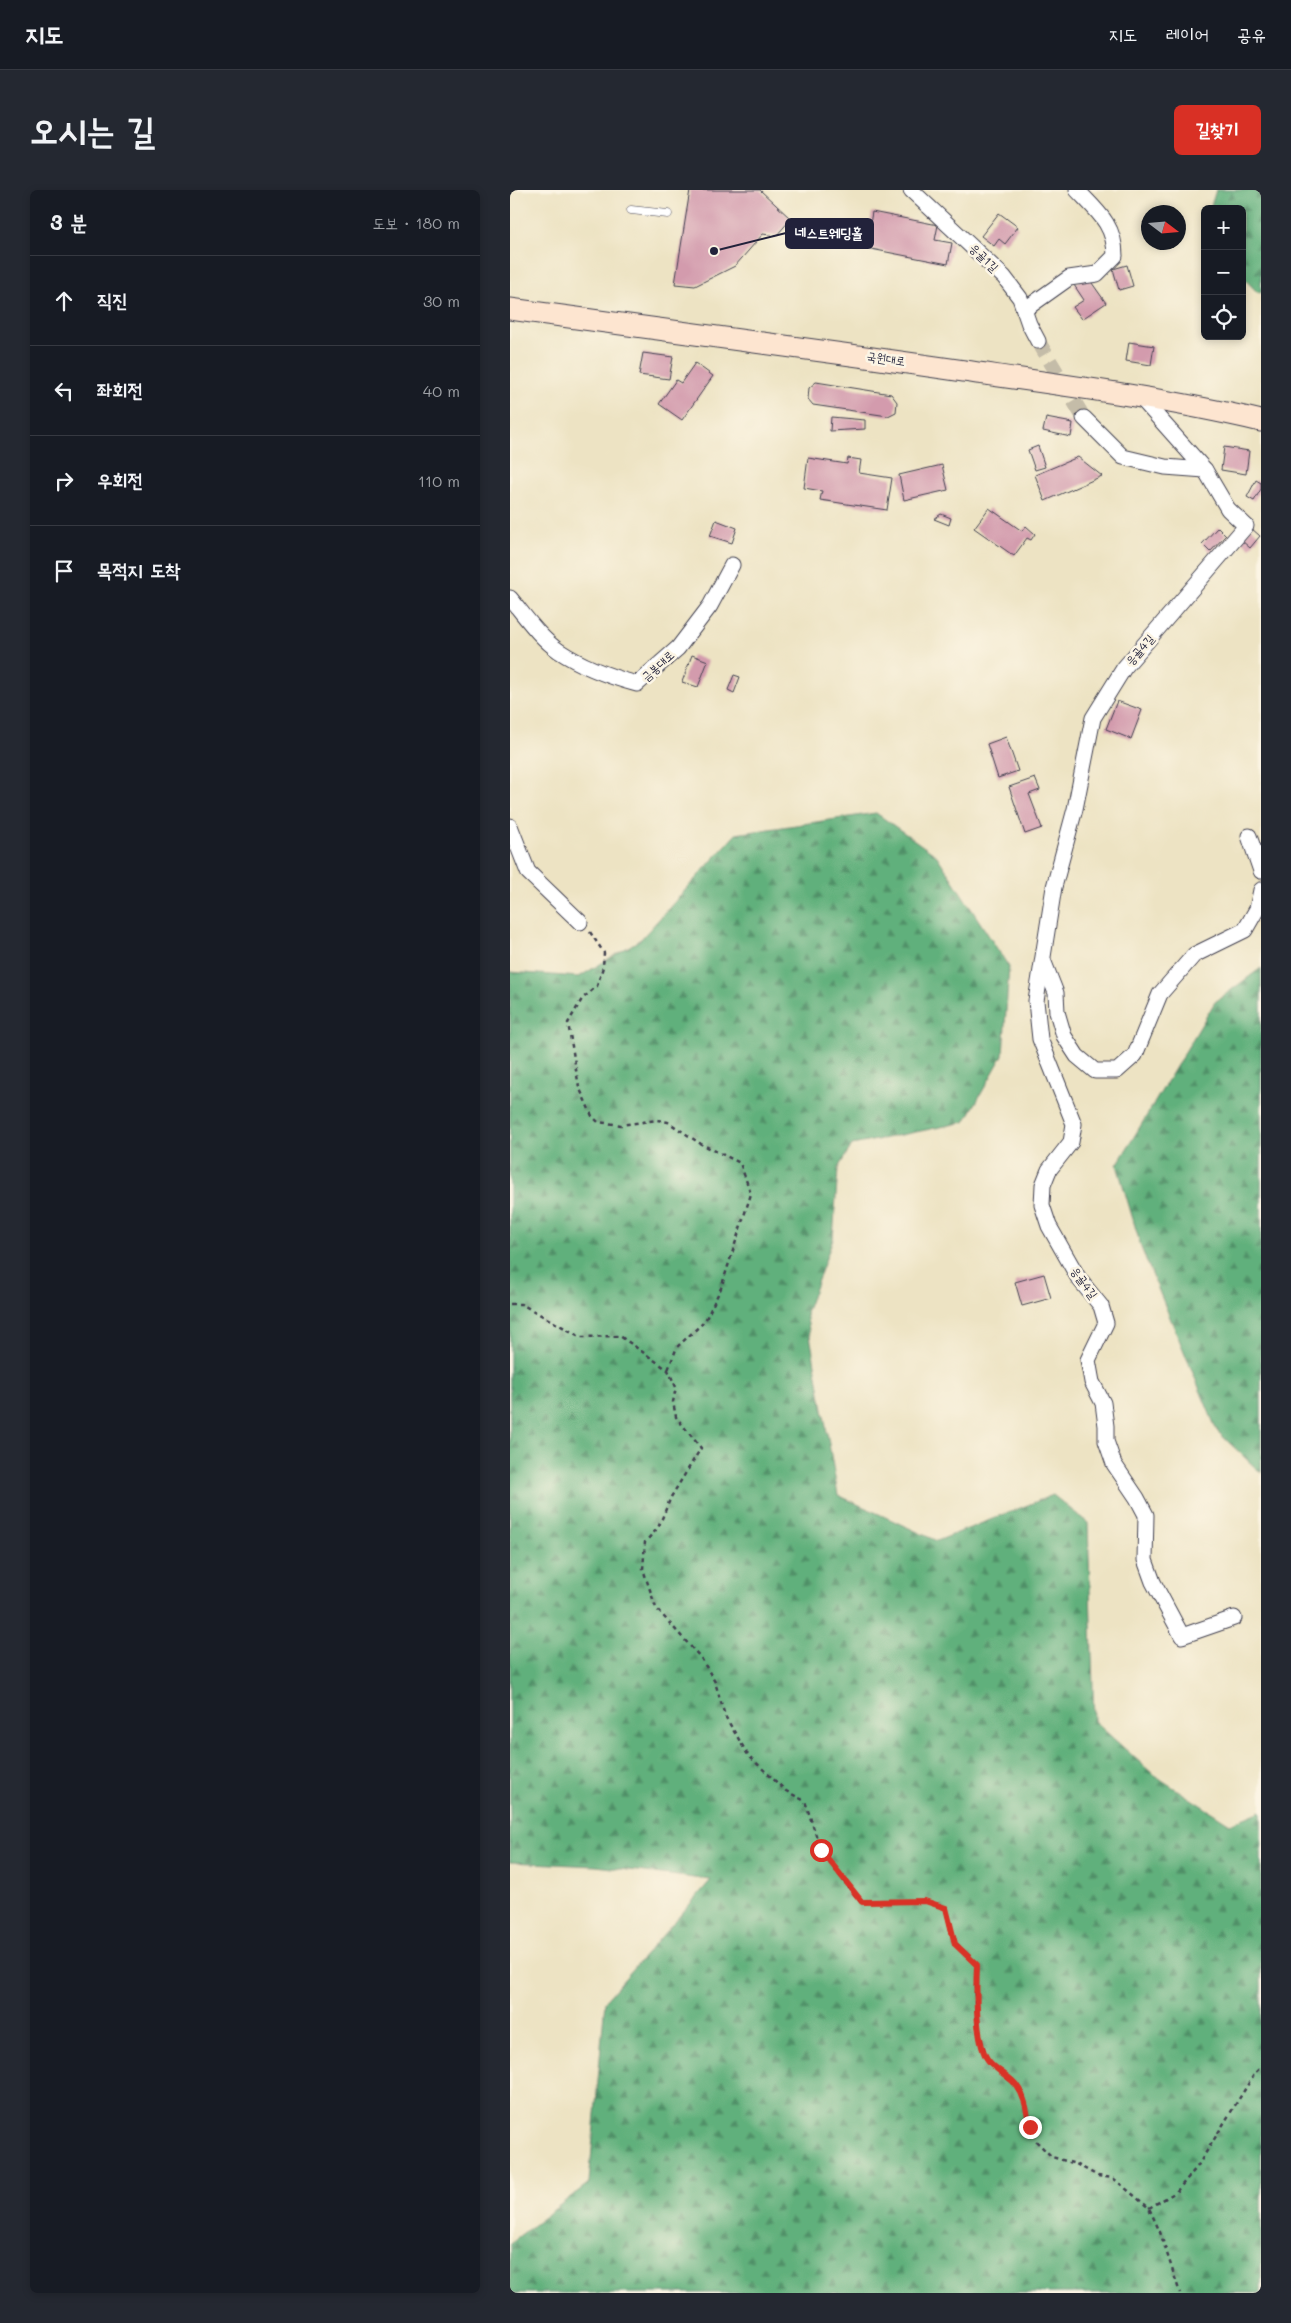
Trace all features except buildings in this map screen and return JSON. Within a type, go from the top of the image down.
[{"type":"street","name":"응골1길","points":[[911,190],[1004,277],[1020,298],[1038,341]]},
{"type":"street","points":[[1024,310],[1069,278],[1097,274],[1115,256],[1115,240],[1105,220],[1078,190]]},
{"type":"street","name":"국원대로","points":[[510,310],[746,339],[1141,398],[1261,421]]},
{"type":"street","name":"응골4길","points":[[1141,398],[1204,470],[1228,509],[1246,526],[1124,668],[1093,718],[1075,809],[1054,887],[1036,1001],[1040,1039],[1074,1124],[1071,1142],[1049,1170],[1043,1185],[1042,1205],[1049,1226],[1079,1279],[1101,1306],[1106,1323],[1088,1360],[1092,1382],[1103,1403],[1106,1441],[1114,1464],[1138,1498],[1146,1515],[1145,1560],[1160,1596],[1182,1636],[1234,1618]]},
{"type":"street","points":[[1084,418],[1123,457],[1165,467],[1204,470]]},
{"type":"street","name":"금봉대로","points":[[510,598],[558,651],[584,665],[637,684],[678,648],[710,606],[732,565]]},
{"type":"street","points":[[510,826],[528,872],[580,922]]},
{"type":"street","points":[[1249,836],[1261,871]]},
{"type":"street","name":"응골4길","points":[[1043,959],[1056,993],[1057,1012],[1064,1036],[1073,1049],[1095,1071],[1117,1071],[1135,1055],[1160,994],[1194,955],[1245,930],[1257,909],[1261,890]]},
{"type":"lane","points":[[631,210],[668,214]]},
{"type":"path","points":[[580,922],[604,953],[603,967],[597,986],[582,999],[568,1023],[579,1087],[592,1116],[598,1122],[610,1125],[657,1120],[668,1122],[701,1144],[740,1163],[751,1194],[724,1279],[710,1314],[677,1347],[668,1370]]},
{"type":"path","points":[[510,1304],[521,1304],[581,1337],[620,1336],[668,1370],[676,1387],[673,1402],[676,1417],[701,1448],[671,1497],[658,1528],[645,1542],[643,1569],[656,1608],[701,1658],[715,1682],[725,1716],[748,1755],[786,1790],[805,1801],[821,1850],[862,1902],[925,1901],[946,1908],[955,1944],[977,1965],[978,2029],[987,2060],[1017,2086],[1025,2102],[1030,2127],[1036,2141],[1052,2157],[1076,2164],[1098,2176],[1113,2178],[1149,2208],[1160,2232],[1180,2293]]},
{"type":"path","points":[[1149,2208],[1176,2192],[1197,2166],[1255,2073],[1261,2067]]},
{"type":"green space","points":[[1216,190],[1261,190],[1261,293],[1257,292],[1246,280],[1246,205],[1211,205]]},
{"type":"green space","points":[[876,813],[937,856],[1009,967],[1003,1055],[965,1122],[852,1145],[838,1168],[833,1239],[806,1313],[838,1495],[937,1541],[1053,1495],[1088,1523],[1094,1721],[1154,1775],[1230,1824],[1261,1811],[1261,2293],[510,2293],[510,2243],[589,2183],[605,2001],[711,1880],[596,1866],[510,1862],[510,972],[579,977],[641,939],[736,834]]},
{"type":"green space","points":[[1261,968],[1261,1473],[1217,1431],[1142,1250],[1117,1165],[1215,1002]]},
{"type":"tunnel","points":[[1038,341],[1084,418]]},
{"type":"place","name":"네스트웨딩홀","points":[[714,251]]},
{"type":"route","points":[[821,1850],[862,1902],[925,1901],[946,1908],[955,1944],[977,1965],[978,2029],[987,2060],[1017,2086],[1025,2102],[1030,2127]]}]
